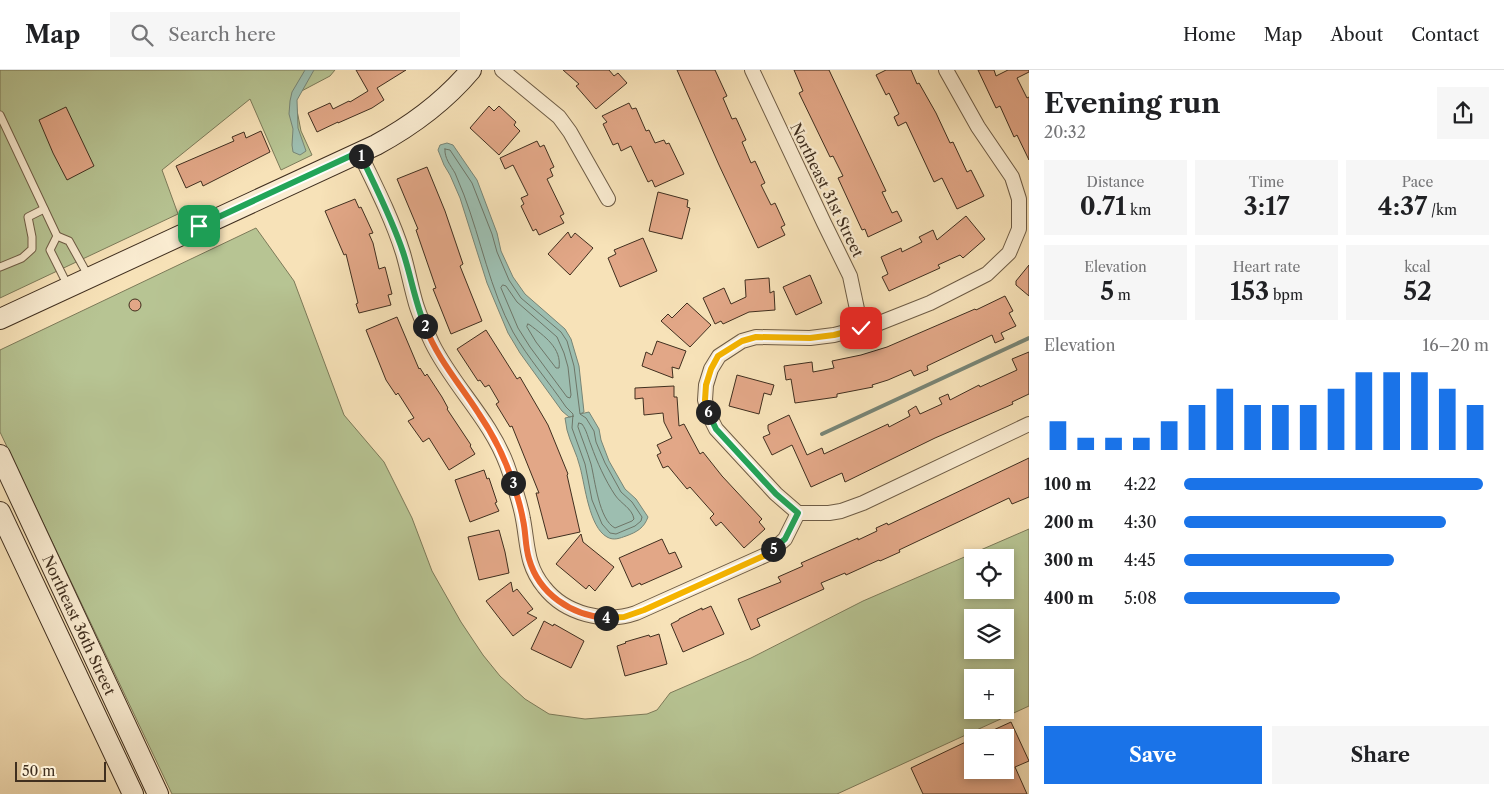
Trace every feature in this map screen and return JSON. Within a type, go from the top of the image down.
[{"type":"main road","points":[[0,319],[401,132],[425,115],[456,87],[471,70]]},
{"type":"main road","name":"Northeast 36th Street","points":[[0,456],[158,794]]},
{"type":"main road","name":"Northeast 36th Street","points":[[0,512],[133,794]]},
{"type":"street","points":[[502,70],[548,108],[564,124],[608,199]]},
{"type":"street","name":"Northeast 31st Street","points":[[752,70],[850,276],[861,328]]},
{"type":"street","points":[[946,70],[978,127],[1012,177],[1019,199],[1019,229],[1009,253],[987,274],[930,303],[877,324],[834,335],[810,338],[756,337],[742,341],[718,356],[706,385],[705,400],[709,415],[716,429],[776,494],[798,513],[829,513],[848,508],[917,478],[1029,424]]},
{"type":"street","points":[[359,152],[394,227],[426,329],[446,368],[479,413],[501,452],[507,465],[523,518],[531,566],[544,588],[556,599],[568,607],[604,618],[636,613],[768,554],[785,539],[798,513]]},
{"type":"lane","points":[[0,115],[57,236],[68,242],[90,277]]},
{"type":"lane","points":[[0,267],[22,258],[32,249],[28,217],[44,208]]},
{"type":"lane","points":[[57,236],[50,250],[68,287]]},
{"type":"green space","points":[[0,70],[335,70],[330,76],[294,95],[301,131],[312,155],[281,170],[250,99],[162,170],[178,214],[0,298]]},
{"type":"green space","points":[[256,228],[294,281],[344,415],[384,462],[412,518],[432,571],[461,622],[500,676],[525,699],[549,714],[585,719],[647,714],[657,710],[670,693],[751,658],[863,601],[964,557],[964,599],[1014,599],[1014,549],[983,549],[1029,529],[1029,706],[1014,713],[1014,669],[964,669],[964,719],[1001,719],[979,729],[964,729],[964,736],[837,794],[172,794],[0,432],[0,350]]},
{"type":"water","points":[[305,70],[314,70],[297,100],[298,128],[306,151],[300,155],[293,152],[293,129],[289,114],[292,92]]},
{"type":"water","points":[[447,143],[453,145],[477,180],[497,233],[501,251],[513,277],[525,294],[565,329],[571,339],[579,366],[584,412],[580,414],[589,412],[599,429],[609,461],[625,489],[636,499],[648,517],[642,527],[634,533],[612,539],[601,532],[596,524],[589,505],[579,462],[567,428],[565,418],[574,416],[569,417],[562,411],[520,353],[508,333],[487,283],[460,198],[438,150],[440,145]]},
{"type":"building","points":[[356,70],[406,70],[377,88],[384,100],[372,108],[317,132],[308,113],[330,103],[333,109],[350,102],[368,91]]},
{"type":"building","points":[[563,70],[609,70],[614,76],[618,73],[627,83],[596,109],[576,86],[579,84]]},
{"type":"building","points":[[677,70],[715,70],[727,96],[723,98],[732,119],[736,118],[746,140],[742,142],[751,163],[755,161],[765,183],[761,185],[771,205],[775,203],[785,225],[781,227],[785,235],[758,248]]},
{"type":"building","points":[[794,70],[829,70],[886,191],[882,192],[892,213],[897,211],[902,221],[868,237],[865,229],[862,230],[838,178],[843,176],[833,156],[830,157],[799,93],[803,91]]},
{"type":"building","points":[[886,70],[911,70],[917,84],[919,83],[936,113],[950,143],[953,142],[967,172],[971,170],[984,196],[957,209],[942,178],[934,182],[906,122],[898,126],[894,117],[899,114],[889,93],[886,95],[876,75]]},
{"type":"building","points":[[978,70],[994,70],[996,76],[1008,70],[1029,70],[1029,72],[1017,78],[1027,98],[1029,97],[1029,160],[1017,135],[1014,137],[1000,106],[996,108]]},
{"type":"building","points":[[629,103],[632,109],[636,108],[646,131],[649,130],[655,143],[664,140],[666,144],[669,143],[684,174],[655,187],[652,180],[648,182],[631,146],[621,151],[618,143],[613,145],[603,124],[607,122],[602,116]]},
{"type":"building","points":[[489,106],[494,111],[499,106],[516,122],[514,125],[520,131],[499,155],[470,128]]},
{"type":"building","points":[[66,107],[94,166],[67,180],[39,120]]},
{"type":"building","points":[[261,131],[270,152],[203,186],[201,181],[186,188],[176,166],[234,141],[232,137],[244,132],[246,138]]},
{"type":"building","points":[[537,141],[540,147],[544,145],[554,167],[550,169],[553,176],[547,179],[564,214],[560,216],[564,223],[539,235],[536,229],[533,231],[521,206],[524,204],[521,198],[528,195],[513,165],[505,169],[500,158]]},
{"type":"building","points":[[427,167],[445,211],[463,264],[460,266],[482,321],[451,334],[433,289],[436,288],[416,230],[418,229],[397,179]]},
{"type":"building","points":[[658,192],[688,200],[687,207],[690,208],[682,239],[649,231]]},
{"type":"building","points":[[355,199],[359,208],[361,207],[373,233],[369,234],[379,269],[385,267],[392,294],[388,295],[391,305],[359,313],[346,254],[344,255],[325,211]]},
{"type":"building","points":[[966,216],[985,239],[963,258],[960,255],[938,265],[940,268],[889,291],[882,277],[888,274],[881,257],[901,248],[902,252],[922,242],[919,237],[933,230],[937,240]]},
{"type":"building","points":[[568,232],[571,238],[575,233],[593,248],[570,275],[548,254]]},
{"type":"building","points":[[643,238],[657,271],[620,287],[608,258],[616,254],[614,250]]},
{"type":"building","points":[[1029,265],[1029,296],[1016,285],[1016,281]]},
{"type":"building","points":[[810,275],[822,303],[796,315],[783,287]]},
{"type":"building","points":[[769,278],[770,293],[774,291],[775,310],[749,312],[723,324],[721,321],[715,324],[703,298],[724,288],[731,304],[746,297],[745,280]]},
{"type":"building","points":[[1005,296],[1013,311],[1009,313],[1016,326],[1001,333],[1004,339],[995,343],[992,335],[927,366],[928,370],[914,376],[911,370],[872,385],[873,387],[837,394],[837,397],[795,403],[791,379],[786,380],[784,366],[812,362],[813,372],[834,368],[832,361],[887,347]]},
{"type":"building","points":[[133,299],[137,299],[141,305],[137,311],[133,311],[129,307],[129,303]]},
{"type":"building","points":[[687,303],[711,325],[690,347],[661,321],[668,314],[672,318]]},
{"type":"building","points":[[397,317],[419,369],[425,376],[427,374],[475,454],[449,470],[429,438],[423,442],[408,421],[414,418],[398,393],[396,395],[386,380],[366,330]]},
{"type":"building","points":[[486,330],[517,379],[520,377],[548,425],[568,474],[580,532],[548,539],[536,493],[539,493],[512,426],[510,427],[496,404],[499,402],[489,385],[485,387],[480,380],[478,381],[457,349]]},
{"type":"building","points":[[657,341],[686,351],[679,369],[672,367],[673,378],[642,366],[646,352],[652,355]]},
{"type":"building","points":[[1029,352],[1029,394],[1012,402],[1013,404],[935,438],[845,482],[842,473],[811,487],[792,445],[772,455],[763,437],[770,434],[768,425],[789,415],[807,455],[822,448],[824,454],[888,424],[889,427],[910,416],[908,411],[916,406],[920,414],[942,404],[939,398],[948,394],[950,400],[979,385],[980,387],[1017,370],[1012,359]]},
{"type":"building","points":[[737,375],[774,385],[771,395],[764,393],[759,414],[729,406]]},
{"type":"building","points":[[674,386],[674,397],[677,397],[679,426],[684,424],[700,454],[703,452],[722,476],[762,519],[759,522],[765,529],[744,548],[721,522],[716,526],[710,518],[714,514],[690,487],[687,489],[668,466],[663,468],[657,455],[661,453],[657,445],[672,438],[664,422],[663,413],[644,415],[643,398],[635,399],[635,388]]},
{"type":"building","points":[[1029,458],[1029,497],[1012,504],[1009,498],[899,550],[900,552],[846,575],[845,573],[821,583],[824,589],[757,619],[760,626],[751,630],[738,599],[781,582],[778,577],[803,566],[801,563],[858,538],[858,540],[877,531],[876,528],[887,523],[888,525]]},
{"type":"building","points":[[484,470],[487,479],[489,478],[497,502],[495,503],[499,511],[470,522],[455,480]]},
{"type":"building","points":[[499,530],[509,573],[479,580],[468,537]]},
{"type":"building","points":[[581,534],[583,542],[614,567],[595,591],[589,585],[586,589],[556,564]]},
{"type":"building","points":[[662,539],[669,554],[675,552],[682,567],[632,587],[619,558]]},
{"type":"building","points":[[511,582],[513,592],[517,589],[533,609],[527,613],[537,618],[513,636],[486,601]]},
{"type":"building","points":[[711,606],[724,634],[683,652],[671,624],[702,608],[702,610]]},
{"type":"building","points":[[544,621],[553,626],[554,624],[584,641],[571,668],[531,649]]},
{"type":"building","points":[[659,634],[667,664],[625,676],[617,646],[649,635],[650,637]]},
{"type":"building","points":[[1011,722],[1029,761],[1015,767],[1027,794],[923,794],[911,768],[964,743],[964,779],[1014,779],[1014,729],[996,729]]},
{"type":"waterway","points":[[822,434],[1029,338]]},
{"type":"route","points":[[199,226],[359,152],[394,227],[417,305],[438,355],[479,413],[507,465],[523,518],[531,566],[544,588],[556,599],[568,607],[604,618],[636,613],[768,554],[785,539],[798,513],[776,494],[716,429],[709,415],[705,400],[706,385],[718,356],[742,341],[756,337],[810,338],[834,335],[861,328]]}]
